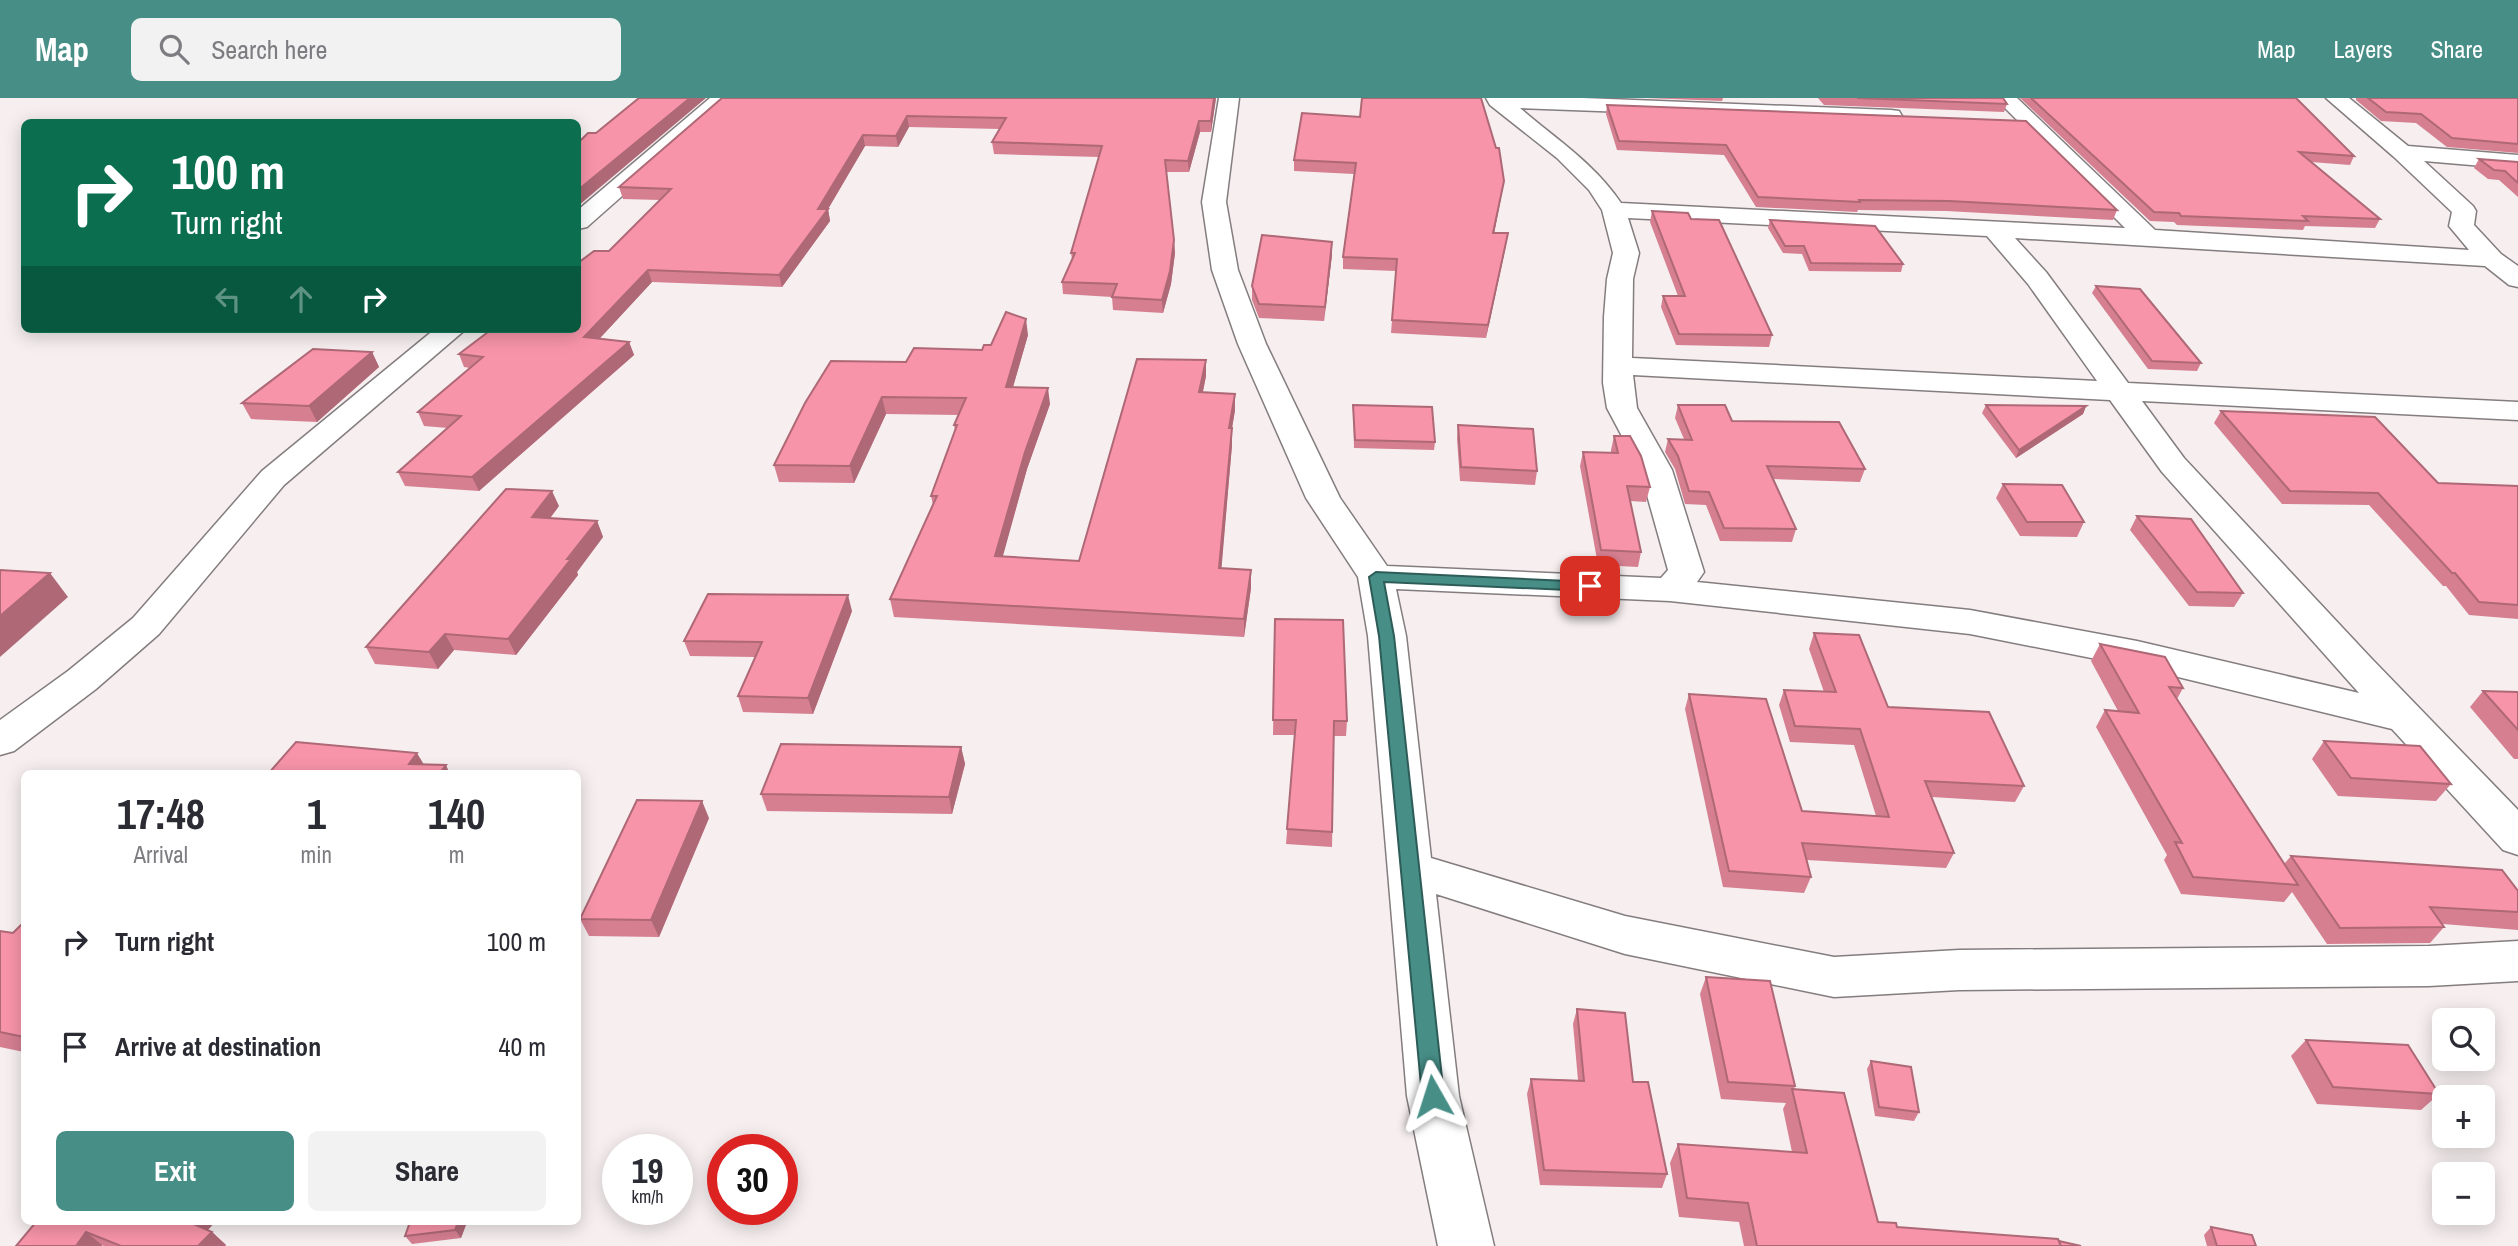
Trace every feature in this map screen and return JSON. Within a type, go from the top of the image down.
[{"type":"street","points":[[581,219],[723,98]]},
{"type":"street","points":[[1230,98],[1214,202],[1226,270],[1252,344],[1323,498],[1376,577],[1387,636],[1433,1096],[1466,1246]]},
{"type":"street","points":[[2005,98],[2148,237]]},
{"type":"street","points":[[2336,98],[2402,152],[2464,211],[2461,226],[2493,260],[2518,279]]},
{"type":"street","points":[[1496,99],[1565,153],[1598,186],[1614,210],[1626,253],[1620,279],[1618,317],[1622,408],[1656,470],[1686,572],[1670,590]]},
{"type":"street","points":[[1496,99],[1789,105],[1905,117]]},
{"type":"street","points":[[2002,121],[2029,122]]},
{"type":"street","points":[[2402,152],[2518,162]]},
{"type":"street","points":[[1614,210],[2148,237],[2493,260]]},
{"type":"street","points":[[1995,230],[2037,278],[2173,465],[2518,838]]},
{"type":"street","points":[[0,741],[82,680],[146,626],[272,478],[447,333]]},
{"type":"street","points":[[1619,366],[2518,411]]},
{"type":"street","points":[[1376,577],[1670,590],[1970,622],[2137,654],[2405,718]]},
{"type":"street","points":[[1410,869],[1625,935],[1834,977],[1959,970],[2429,965],[2518,961]]},
{"type":"building","points":[[639,98],[690,98],[581,188],[581,140],[588,133],[596,133]]},
{"type":"building","points":[[722,98],[1214,98],[1211,121],[1199,121],[1188,161],[1165,160],[1174,240],[1170,271],[1162,300],[1112,297],[1117,284],[1062,282],[1075,253],[1071,253],[1102,146],[992,142],[1006,118],[907,116],[896,136],[863,135],[818,209],[828,209],[779,275],[648,270],[584,337],[629,342],[472,477],[398,472],[461,416],[418,412],[483,357],[459,354],[487,333],[581,333],[581,261],[594,251],[609,251],[671,189],[619,187]]},
{"type":"building","points":[[1362,98],[1481,98],[1496,148],[1499,148],[1504,181],[1493,233],[1508,233],[1488,325],[1392,320],[1397,259],[1343,257],[1356,163],[1294,160],[1302,113],[1360,117]]},
{"type":"building","points":[[1857,98],[2003,98],[2007,104]]},
{"type":"building","points":[[2031,98],[2296,98],[2354,156],[2299,152],[2380,219],[2303,216],[2308,221],[2181,216],[2179,213],[2154,212]]},
{"type":"building","points":[[2368,98],[2518,98],[2518,144],[2452,138],[2421,114],[2386,112]]},
{"type":"building","points":[[1607,105],[2026,121],[2117,210],[1949,201],[1859,200],[1860,202],[1758,197],[1726,145],[1619,141]]},
{"type":"building","points":[[2479,159],[2518,162],[2518,183],[2505,171],[2494,170]]},
{"type":"building","points":[[1652,211],[1688,213],[1691,219],[1719,220],[1772,335],[1679,334],[1663,296],[1685,296]]},
{"type":"building","points":[[1770,220],[1875,226],[1903,264],[1811,263],[1804,246],[1785,246]]},
{"type":"building","points":[[1262,235],[1332,242],[1325,307],[1259,304],[1252,286]]},
{"type":"building","points":[[2096,286],[2140,289],[2201,363],[2152,361]]},
{"type":"building","points":[[1006,312],[1026,319],[1006,387],[1048,388],[1025,452],[995,556],[1079,561],[1137,359],[1206,360],[1199,392],[1235,394],[1229,428],[1232,428],[1219,568],[1251,570],[1244,619],[890,599],[937,496],[931,496],[957,425],[954,425],[966,398],[882,397],[850,466],[774,465],[805,403],[831,361],[906,362],[914,348],[982,350],[984,345],[991,345]]},
{"type":"building","points":[[313,349],[372,352],[309,406],[242,403]]},
{"type":"building","points":[[1353,405],[1432,407],[1435,442],[1355,440]]},
{"type":"building","points":[[1678,405],[1725,405],[1732,421],[1839,422],[1865,469],[1767,466],[1796,529],[1724,528],[1709,492],[1689,491],[1678,456],[1668,439],[1692,440]]},
{"type":"building","points":[[1986,405],[2086,406],[2019,450]]},
{"type":"building","points":[[2221,411],[2375,417],[2438,483],[2518,486],[2518,605],[2479,602],[2455,573],[2452,573],[2378,493],[2290,491]]},
{"type":"building","points":[[1458,425],[1533,429],[1537,471],[1461,467]]},
{"type":"building","points":[[1614,436],[1630,436],[1641,456],[1650,487],[1627,486],[1641,552],[1601,550],[1583,452],[1618,453]]},
{"type":"building","points":[[2003,484],[2062,485],[2084,522],[2027,522]]},
{"type":"building","points":[[506,489],[552,491],[532,517],[597,521],[567,559],[571,559],[508,639],[445,634],[429,652],[366,647]]},
{"type":"building","points":[[2137,516],[2191,519],[2243,593],[2197,592]]},
{"type":"building","points":[[0,570],[50,573],[0,616]]},
{"type":"building","points":[[708,594],[848,595],[808,698],[738,696],[762,642],[684,641]]},
{"type":"building","points":[[1275,619],[1343,620],[1347,721],[1334,721],[1332,832],[1287,829],[1296,720],[1273,720]]},
{"type":"building","points":[[1814,633],[1859,635],[1888,707],[1989,712],[2024,786],[1925,781],[1954,853],[1802,843],[1811,877],[1729,871],[1689,694],[1766,699],[1802,811],[1889,817],[1860,729],[1795,726],[1784,690],[1836,692]]},
{"type":"building","points":[[2100,644],[2165,657],[2183,688],[2169,687],[2298,885],[2193,877],[2175,842],[2182,843],[2105,710],[2139,713]]},
{"type":"building","points":[[2483,691],[2518,692],[2518,730]]},
{"type":"building","points":[[2324,741],[2420,746],[2451,784],[2351,778]]},
{"type":"building","points":[[296,742],[417,753],[409,764],[446,765],[442,770],[272,770]]},
{"type":"building","points":[[781,744],[961,747],[949,797],[761,794]]},
{"type":"building","points":[[637,800],[702,801],[651,920],[581,917]]},
{"type":"building","points":[[2291,856],[2502,870],[2518,891],[2518,912],[2430,907],[2444,927],[2340,928]]},
{"type":"building","points":[[21,925],[21,1036],[0,1032],[0,931],[13,933]]},
{"type":"building","points":[[1706,977],[1770,981],[1795,1086],[1728,1082]]},
{"type":"building","points":[[1577,1009],[1625,1013],[1633,1082],[1648,1082],[1667,1174],[1544,1170],[1531,1079],[1584,1081]]},
{"type":"building","points":[[2306,1040],[2408,1045],[2433,1085],[2432,1094],[2333,1087]]},
{"type":"building","points":[[1871,1061],[1911,1067],[1919,1112],[1879,1107]]},
{"type":"building","points":[[1792,1089],[1844,1093],[1878,1222],[1896,1223],[1897,1227],[2058,1239],[2061,1246],[1757,1246],[1748,1203],[1687,1198],[1678,1144],[1807,1153]]},
{"type":"building","points":[[34,1225],[196,1225],[212,1232],[198,1246],[121,1246],[86,1232],[76,1246],[16,1246]]},
{"type":"building","points":[[409,1225],[457,1225],[455,1230],[405,1236]]},
{"type":"building","points":[[2211,1227],[2252,1235],[2256,1246],[2217,1246]]},
{"type":"building","points":[[2059,1241],[2081,1246],[2061,1246]]},
{"type":"route","points":[[1433,1096],[1387,636],[1376,577],[1590,586]]}]
